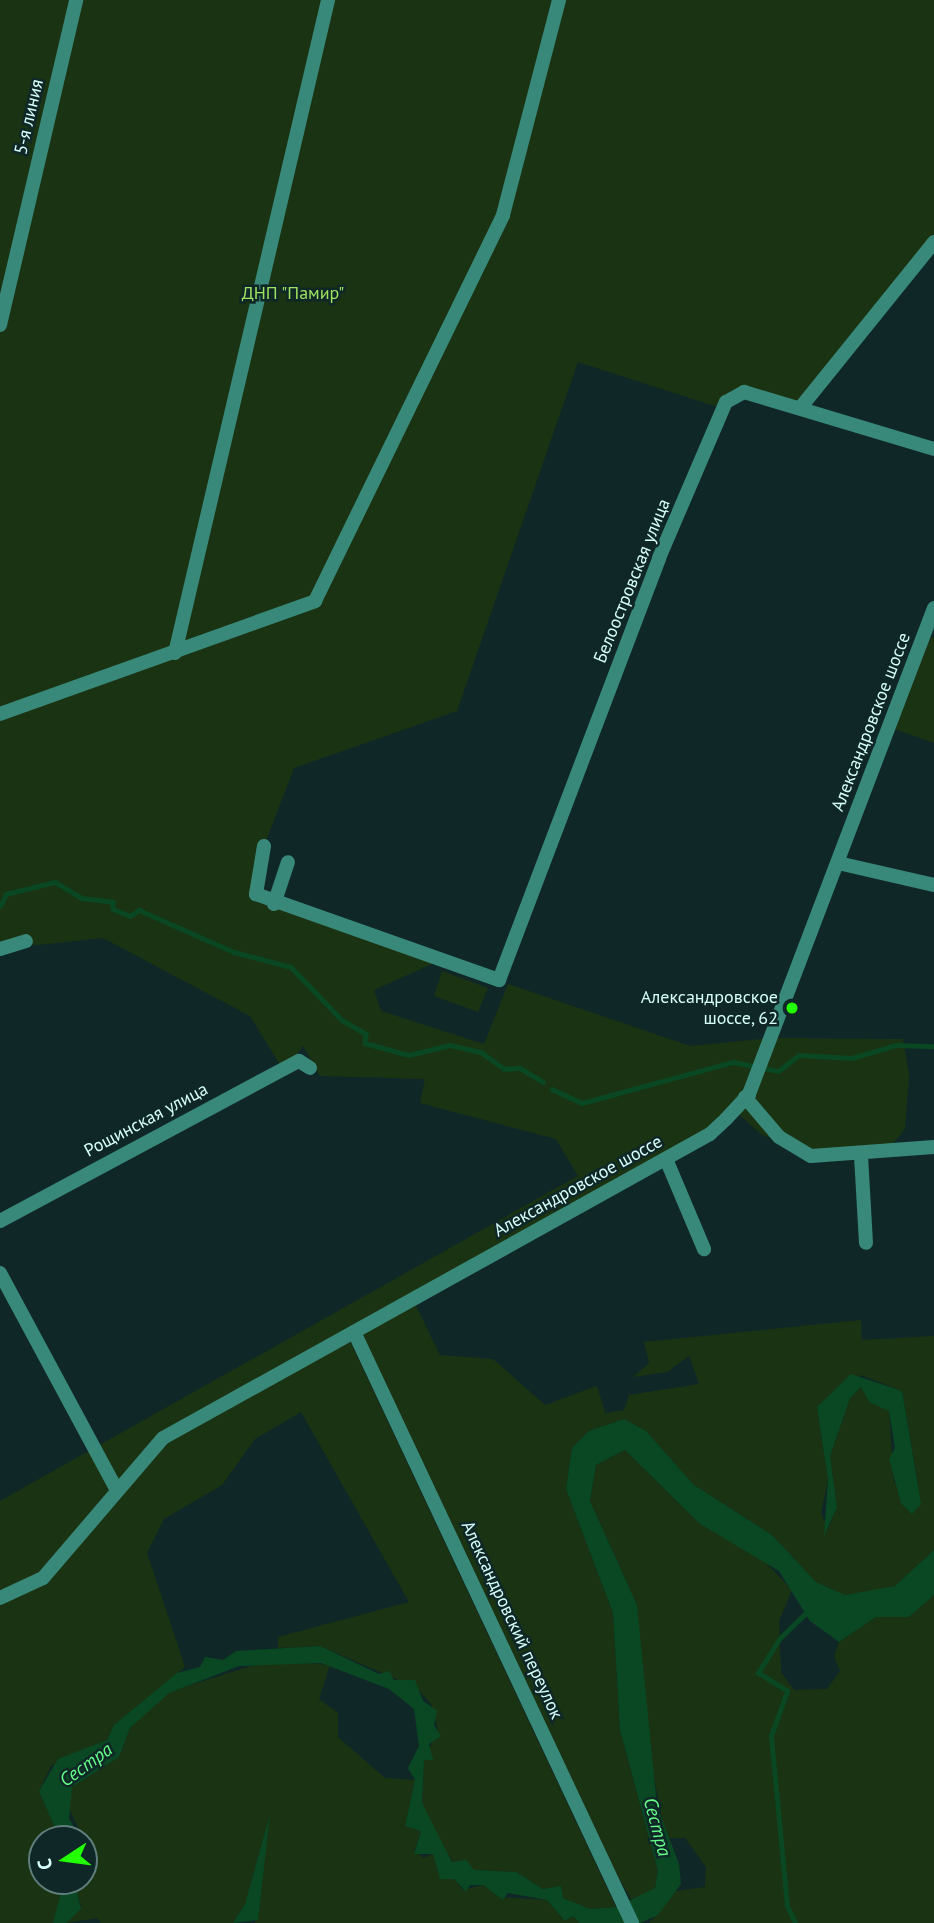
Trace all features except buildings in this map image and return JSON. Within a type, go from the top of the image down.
[{"type":"street","name":"5-я линия","points":[[0,324],[76,0]]},
{"type":"street","points":[[175,653],[328,0]]},
{"type":"street","points":[[0,714],[315,601],[503,215],[559,0]]},
{"type":"street","points":[[801,407],[934,242]]},
{"type":"street","name":"Белоостровская улица","points":[[274,904],[499,980],[659,558],[726,402],[744,392],[934,449]]},
{"type":"street","name":"Александровское шоссе","points":[[0,1598],[43,1577],[163,1438],[355,1334],[710,1134],[745,1097],[771,1038],[934,608]]},
{"type":"street","points":[[264,846],[253,883],[256,894],[274,904],[288,862]]},
{"type":"street","points":[[838,863],[934,886]]},
{"type":"street","points":[[0,949],[26,942]]},
{"type":"street","name":"Рощинская улица","points":[[0,1220],[299,1061],[310,1068]]},
{"type":"street","points":[[745,1097],[794,1151],[861,1156],[934,1147]]},
{"type":"street","points":[[861,1156],[866,1243]]},
{"type":"street","points":[[666,1159],[704,1249]]},
{"type":"street","points":[[0,1273],[117,1490]]},
{"type":"street","name":"Александровский переулок","points":[[355,1334],[609,1869],[632,1923]]},
{"type":"green space","name":"ДНП \"Памир\"","points":[[0,0],[934,0],[934,241],[800,405],[744,392],[721,408],[578,362],[457,711],[294,768],[264,846],[256,894],[441,960],[374,990],[381,1011],[484,1044],[508,984],[690,1046],[771,1038],[903,1039],[909,1075],[905,1129],[885,1153],[827,1158],[762,1135],[734,1110],[719,1126],[414,1302],[440,1355],[493,1359],[545,1405],[597,1386],[605,1413],[624,1410],[629,1395],[699,1384],[689,1356],[667,1372],[633,1377],[649,1363],[644,1342],[861,1320],[862,1340],[934,1336],[934,1550],[895,1586],[876,1593],[845,1595],[816,1582],[772,1535],[694,1485],[646,1431],[624,1419],[589,1431],[572,1448],[566,1489],[613,1613],[620,1730],[658,1871],[655,1888],[643,1895],[631,1899],[609,1862],[364,1346],[350,1341],[616,1907],[590,1909],[563,1898],[561,1886],[543,1889],[516,1872],[474,1870],[453,1862],[422,1811],[424,1760],[438,1730],[431,1704],[417,1688],[320,1646],[278,1648],[278,1637],[409,1602],[301,1412],[255,1439],[222,1485],[164,1519],[147,1553],[185,1667],[114,1725],[107,1740],[51,1766],[39,1791],[54,1825],[28,1825],[28,1895],[63,1895],[61,1910],[53,1923],[0,1923],[0,1501],[578,1176],[556,1139],[420,1103],[425,1079],[320,1076],[303,1046],[284,1071],[250,1016],[103,938],[0,949]],"holes":[[[861,1375],[902,1391],[918,1485],[894,1483],[889,1410],[861,1387],[850,1398],[830,1456],[837,1507],[828,1529],[821,1513],[828,1480],[817,1407]]]},
{"type":"green space","points":[[924,635],[934,638],[934,743],[889,727]]},
{"type":"green space","points":[[442,971],[488,988],[478,1012],[434,996]]},
{"type":"green space","points":[[625,1450],[700,1524],[761,1558],[792,1590],[779,1621],[781,1672],[794,1690],[827,1689],[840,1671],[834,1656],[839,1642],[876,1617],[909,1617],[934,1595],[934,1923],[649,1923],[676,1891],[705,1887],[706,1867],[685,1838],[666,1838],[647,1742],[637,1605],[590,1501],[596,1465]]},
{"type":"green space","points":[[270,1660],[330,1665],[319,1699],[338,1713],[338,1737],[385,1778],[415,1780],[405,1826],[421,1831],[414,1851],[424,1858],[433,1854],[463,1890],[483,1885],[499,1897],[547,1900],[565,1921],[573,1916],[580,1923],[255,1923],[269,1818],[245,1904],[233,1923],[101,1923],[97,1918],[66,1923],[81,1906],[78,1895],[98,1895],[98,1825],[77,1825],[67,1805],[72,1787],[119,1757],[130,1728],[169,1692]]},
{"type":"water","points":[[851,1374],[902,1391],[921,1504],[912,1514],[901,1503],[889,1459],[895,1448],[889,1411],[869,1402],[861,1387],[850,1398],[830,1456],[837,1507],[824,1536],[828,1480],[817,1407]]},
{"type":"water","name":"Сестра","points":[[624,1419],[646,1431],[694,1485],[772,1535],[816,1582],[845,1595],[895,1586],[934,1550],[934,1595],[909,1617],[876,1617],[839,1642],[810,1621],[779,1571],[700,1524],[625,1450],[596,1465],[590,1501],[637,1605],[657,1806],[679,1864],[681,1884],[658,1915],[640,1923],[580,1923],[573,1916],[565,1921],[547,1900],[508,1893],[503,1900],[483,1885],[470,1885],[466,1892],[454,1879],[440,1879],[433,1854],[414,1854],[421,1831],[405,1826],[415,1780],[408,1768],[419,1746],[414,1709],[389,1689],[321,1663],[239,1666],[169,1693],[130,1728],[119,1757],[72,1787],[69,1819],[73,1825],[54,1825],[39,1791],[58,1759],[107,1740],[114,1725],[177,1673],[200,1667],[205,1657],[223,1660],[236,1651],[320,1646],[379,1674],[389,1671],[394,1680],[415,1680],[423,1701],[437,1711],[434,1725],[441,1736],[429,1744],[433,1760],[424,1760],[422,1803],[452,1862],[466,1860],[474,1870],[516,1872],[543,1889],[561,1886],[563,1898],[590,1909],[616,1907],[655,1888],[658,1871],[620,1730],[613,1613],[566,1489],[572,1448],[589,1431]]},
{"type":"water","points":[[270,1814],[258,1920],[233,1923],[245,1904]]},
{"type":"water","points":[[60,1895],[78,1895],[81,1909],[66,1923],[53,1923]]},
{"type":"waterway","points":[[0,906],[6,894],[55,882],[82,898],[113,902],[113,909],[130,916],[139,910],[234,952],[291,967],[342,1020],[366,1034],[365,1043],[409,1055],[450,1045],[481,1052],[504,1069],[520,1068],[543,1082]]},
{"type":"waterway","points":[[552,1089],[582,1103],[733,1062],[778,1071],[799,1055],[852,1058],[896,1045],[934,1046]]},
{"type":"waterway","points":[[795,1923],[787,1906],[771,1736],[787,1691],[758,1673],[779,1639],[809,1610]]},
{"type":"place","name":"Александровское шоссе, 62","points":[[792,1008]]}]
